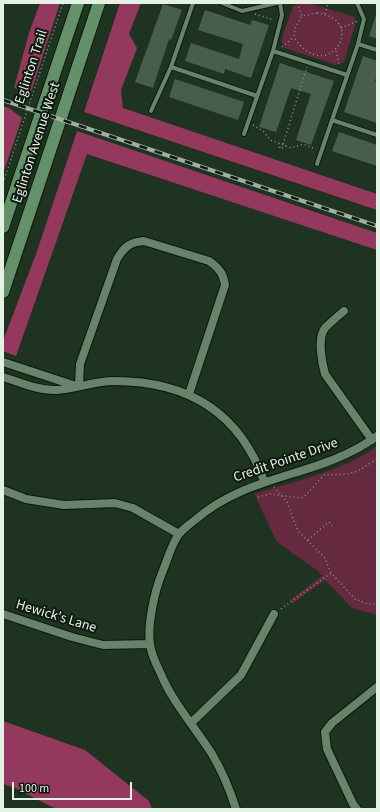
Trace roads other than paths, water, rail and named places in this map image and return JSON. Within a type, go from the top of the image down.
[{"type":"main road","name":"Eglinton Avenue West","points":[[3,227],[78,3]]},
{"type":"main road","name":"Eglinton Avenue West","points":[[3,292],[99,3]]},
{"type":"street","points":[[79,386],[80,364],[117,259],[124,247],[134,241],[144,241],[209,261],[218,267],[223,275],[225,285],[189,394]]},
{"type":"street","points":[[344,311],[324,329],[321,347],[321,362],[325,374],[375,438]]},
{"type":"street","points":[[3,362],[79,386]]},
{"type":"street","points":[[3,377],[55,390],[112,381],[160,384],[189,394],[208,404],[227,420],[239,434],[254,458],[264,481]]},
{"type":"street","name":"Credit Pointe Drive","points":[[236,809],[222,773],[191,723],[170,693],[160,673],[150,644],[152,610],[157,585],[179,534],[213,506],[230,495],[264,481],[326,463],[375,438]]},
{"type":"street","points":[[3,490],[26,499],[64,505],[115,503],[133,508],[179,534]]},
{"type":"street","name":"Hewick's Lane","points":[[3,614],[72,637],[103,645],[150,644]]},
{"type":"street","points":[[191,723],[241,675],[274,614]]},
{"type":"street","points":[[358,809],[353,804],[327,749],[325,732],[332,723],[377,688]]},
{"type":"lane","points":[[152,111],[171,67],[193,3]]},
{"type":"lane","points":[[222,3],[242,11],[277,3]]},
{"type":"lane","points":[[244,134],[273,51],[281,22],[282,15],[280,3]]},
{"type":"lane","points":[[318,164],[358,44],[364,19],[357,3]]},
{"type":"lane","points":[[358,44],[377,50]]},
{"type":"lane","points":[[273,51],[347,75]]},
{"type":"lane","points":[[171,67],[257,96]]},
{"type":"lane","points":[[332,120],[377,136]]},
{"type":"railway","points":[[3,100],[377,226]]}]
